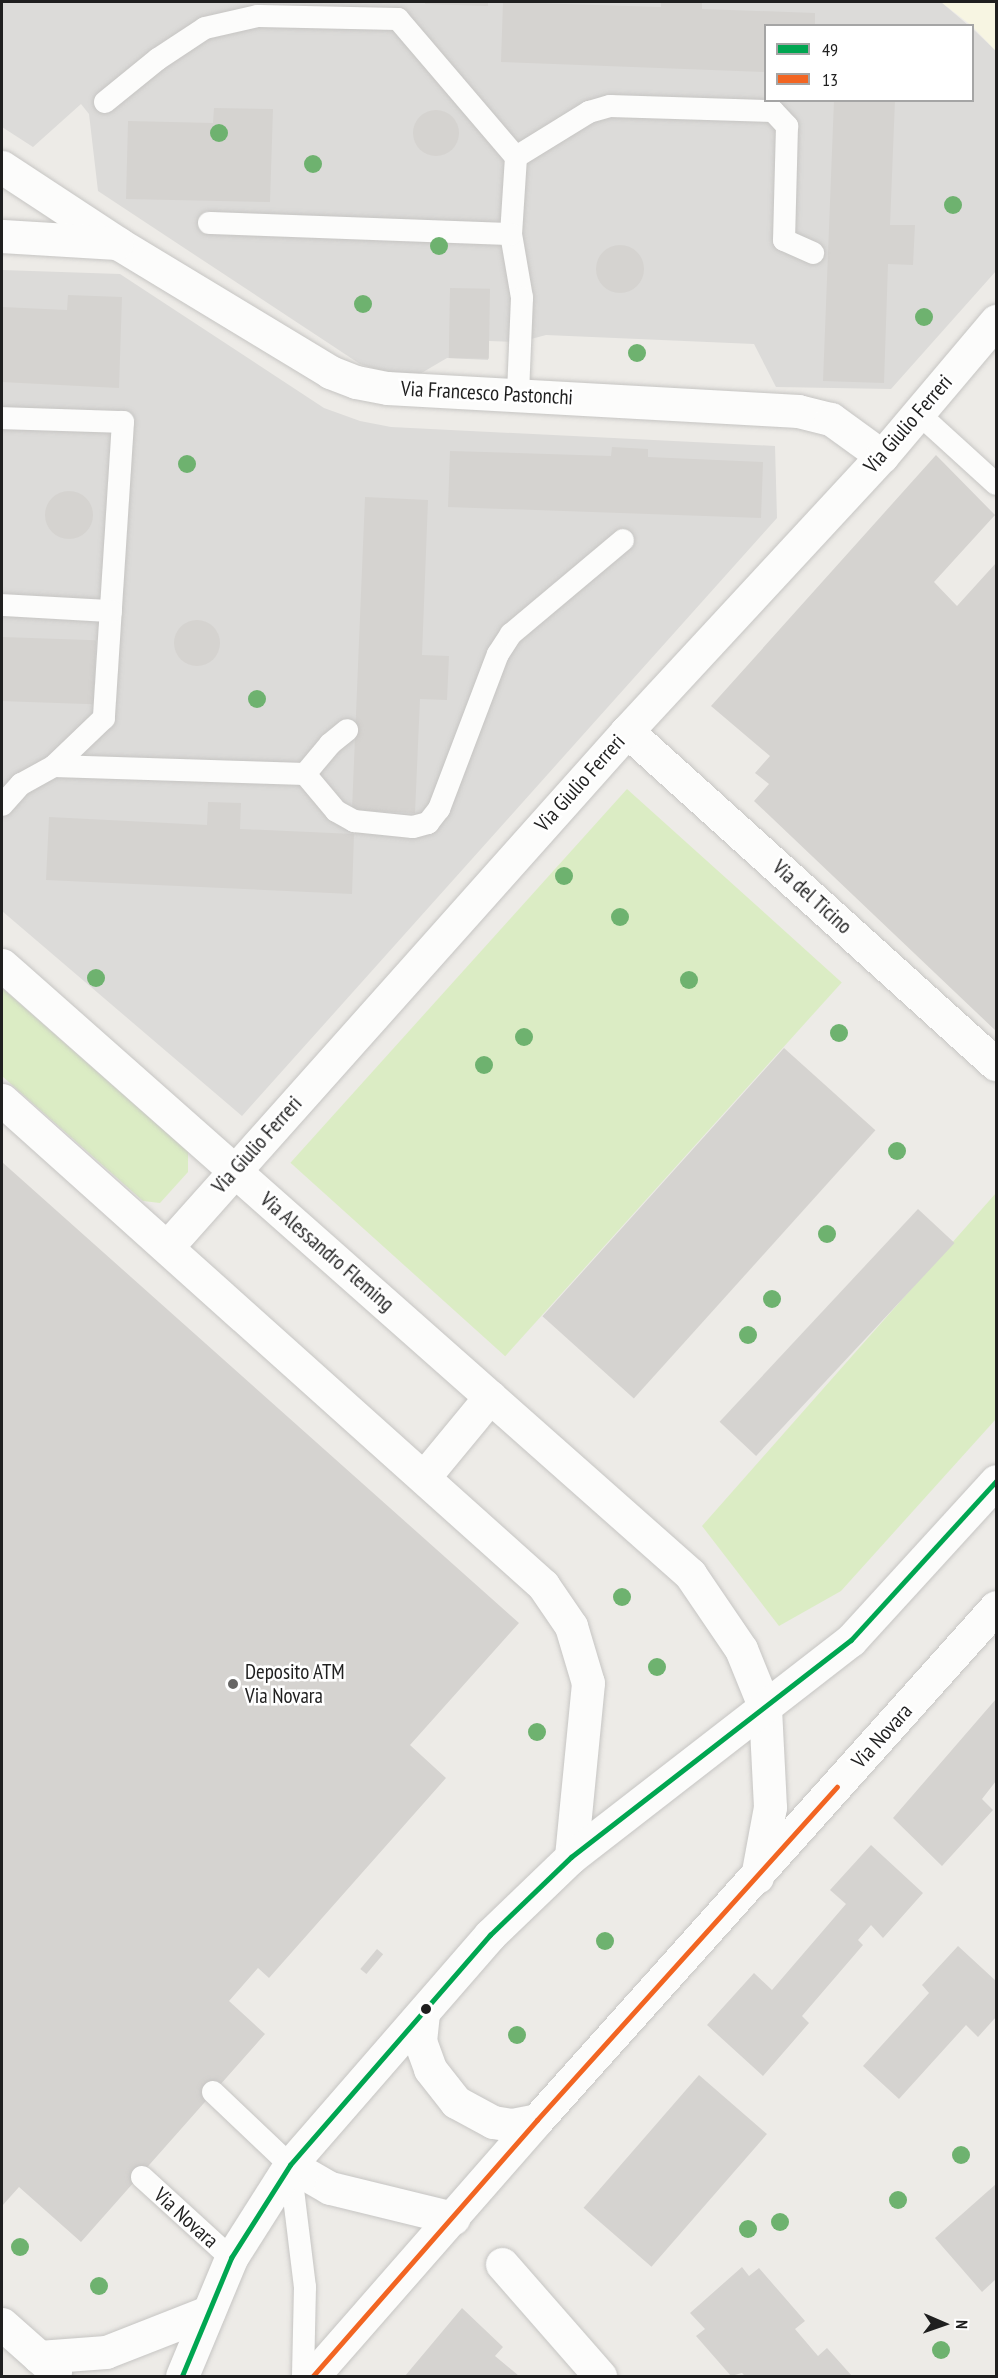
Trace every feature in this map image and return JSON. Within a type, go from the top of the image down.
[{"type":"street","name":"Via Francesco Pastonchi","points":[[2,166],[119,243],[344,378],[387,388],[798,411],[831,419],[882,456]]},
{"type":"street","name":"Via Francesco Pastonchi","points":[[2,236],[119,243]]},
{"type":"street","name":"Via Giulio Ferreri","points":[[167,1247],[627,731],[882,456],[996,321]]},
{"type":"street","name":"Via del Ticino","points":[[627,731],[996,1064]]},
{"type":"street","name":"Via Alessandro Fleming","points":[[2,965],[690,1574],[741,1649],[765,1708],[770,1807],[756,1878]]},
{"type":"street","points":[[2,1100],[543,1585],[571,1626],[588,1683],[571,1857]]},
{"type":"street","points":[[424,1477],[490,1397]]},
{"type":"street","name":"Via Novara","points":[[182,2376],[231,2258],[290,2165],[490,1935],[571,1857],[851,1640],[996,1481]]},
{"type":"street","name":"Via Novara","points":[[313,2376],[537,2120],[756,1878],[996,1607]]},
{"type":"street","points":[[423,2013],[420,2041],[430,2069],[456,2102],[494,2122],[512,2125],[537,2120]]},
{"type":"street","points":[[290,2165],[330,2188],[453,2218]]},
{"type":"street","points":[[502,2264],[600,2376]]},
{"type":"street","points":[[2,2324],[50,2367],[106,2352],[208,2312]]},
{"type":"lane","points":[[105,102],[158,59],[205,28],[258,16],[398,10],[516,157],[512,234],[522,298],[518,394]]},
{"type":"lane","points":[[516,157],[589,112],[610,106],[773,111],[787,126],[784,240],[813,253]]},
{"type":"lane","points":[[209,223],[512,234]]},
{"type":"lane","points":[[918,413],[996,484]]},
{"type":"lane","points":[[2,418],[123,422],[104,718],[54,766],[21,784],[2,805]]},
{"type":"lane","points":[[54,766],[305,774],[336,811],[354,821],[413,826],[428,823],[439,809],[498,654],[511,634],[623,540]]},
{"type":"lane","points":[[2,605],[111,611]]},
{"type":"lane","points":[[305,774],[330,744],[347,730]]},
{"type":"lane","points":[[213,2092],[290,2165],[305,2288],[303,2376]]},
{"type":"lane","name":"Via Novara","points":[[141,2177],[231,2258]]},
{"type":"shaded area","points":[[2,2],[941,2],[967,24],[764,24],[764,102],[974,102],[974,30],[996,51],[996,271],[891,389],[776,387],[754,344],[546,335],[520,342],[489,341],[488,360],[447,358],[418,375],[387,373],[360,364],[98,191],[89,114],[81,104],[33,147],[2,127]]},
{"type":"shaded area","points":[[941,2],[996,2],[996,51],[974,28],[974,24],[969,24]]},
{"type":"shaded area","points":[[2,270],[120,274],[324,408],[360,421],[391,427],[775,446],[777,518],[242,1116],[2,911]]},
{"type":"green space","points":[[627,789],[842,982],[505,1356],[290,1163]]},
{"type":"green space","points":[[2,988],[188,1152],[188,1172],[160,1203],[143,1201],[2,1076]]},
{"type":"green space","points":[[996,1193],[996,1419],[841,1591],[779,1626],[702,1526]]},
{"type":"building","points":[[425,2],[488,2],[488,6],[425,4]]},
{"type":"building","points":[[503,2],[661,7],[661,2],[702,2],[702,9],[815,13],[815,24],[764,24],[764,72],[501,62]]},
{"type":"building","points":[[834,102],[895,102],[890,225],[915,225],[913,265],[888,264],[884,383],[823,381]]},
{"type":"building","points":[[214,108],[273,109],[270,202],[126,199],[128,121],[213,123]]},
{"type":"building","points":[[436,110],[452,117],[459,133],[452,149],[436,156],[420,149],[413,133],[420,117]]},
{"type":"building","points":[[620,245],[637,252],[644,269],[637,286],[620,293],[603,286],[596,269],[603,252]]},
{"type":"building","points":[[450,288],[490,289],[489,359],[449,358]]},
{"type":"building","points":[[68,295],[122,297],[119,388],[2,382],[2,307],[67,310]]},
{"type":"building","points":[[612,447],[648,449],[648,457],[763,462],[761,518],[448,507],[450,451],[611,456]]},
{"type":"building","points":[[936,455],[995,515],[934,582],[957,606],[996,563],[996,1031],[754,801],[769,784],[755,773],[770,756],[711,706]]},
{"type":"building","points":[[69,491],[86,498],[93,515],[86,532],[69,539],[52,532],[45,515],[52,498]]},
{"type":"building","points":[[365,497],[428,500],[422,655],[449,656],[447,700],[420,699],[415,813],[352,810]]},
{"type":"building","points":[[197,620],[213,627],[220,643],[213,659],[197,666],[181,659],[174,643],[181,627]]},
{"type":"building","points":[[2,637],[96,640],[94,704],[2,701]]},
{"type":"building","points":[[208,802],[241,803],[240,829],[354,834],[352,894],[46,880],[49,817],[207,825]]},
{"type":"building","points":[[784,1048],[875,1130],[634,1399],[542,1316]]},
{"type":"building","name":"Deposito ATM Via Novara","points":[[2,1162],[519,1623],[410,1745],[446,1778],[269,1978],[258,1968],[229,2001],[265,2034],[81,2242],[19,2187],[2,2206]]},
{"type":"building","points":[[918,1209],[955,1243],[756,1456],[720,1422]]},
{"type":"building","points":[[996,1699],[996,1781],[982,1799],[993,1810],[942,1866],[893,1818]]},
{"type":"building","points":[[871,1845],[923,1893],[883,1938],[871,1925],[858,1940],[863,1945],[802,2016],[809,2023],[763,2076],[707,2025],[754,1973],[772,1990],[846,1904],[830,1890]]},
{"type":"building","points":[[958,1946],[996,1981],[996,2017],[978,2037],[966,2025],[899,2099],[863,2066],[929,1993],[922,1985]]},
{"type":"building","points":[[377,1949],[383,1954],[366,1974],[360,1969]]},
{"type":"building","points":[[699,2075],[767,2134],[651,2267],[584,2208]]},
{"type":"building","points":[[996,2184],[996,2279],[982,2292],[935,2238]]},
{"type":"building","points":[[742,2267],[749,2276],[759,2268],[805,2321],[795,2329],[818,2356],[827,2348],[852,2376],[745,2376],[742,2373],[731,2376],[696,2336],[705,2329],[690,2313]]},
{"type":"building","points":[[462,2308],[503,2347],[495,2356],[519,2376],[405,2376]]},
{"type":"transit line","name":"49","points":[[182,2376],[231,2258],[290,2165],[490,1935],[571,1857],[851,1640],[996,1481]]},
{"type":"transit line","name":"13","points":[[313,2376],[537,2120],[837,1787]]},
{"type":"place","name":"Deposito ATM Via Novara","points":[[233,1684]]}]
